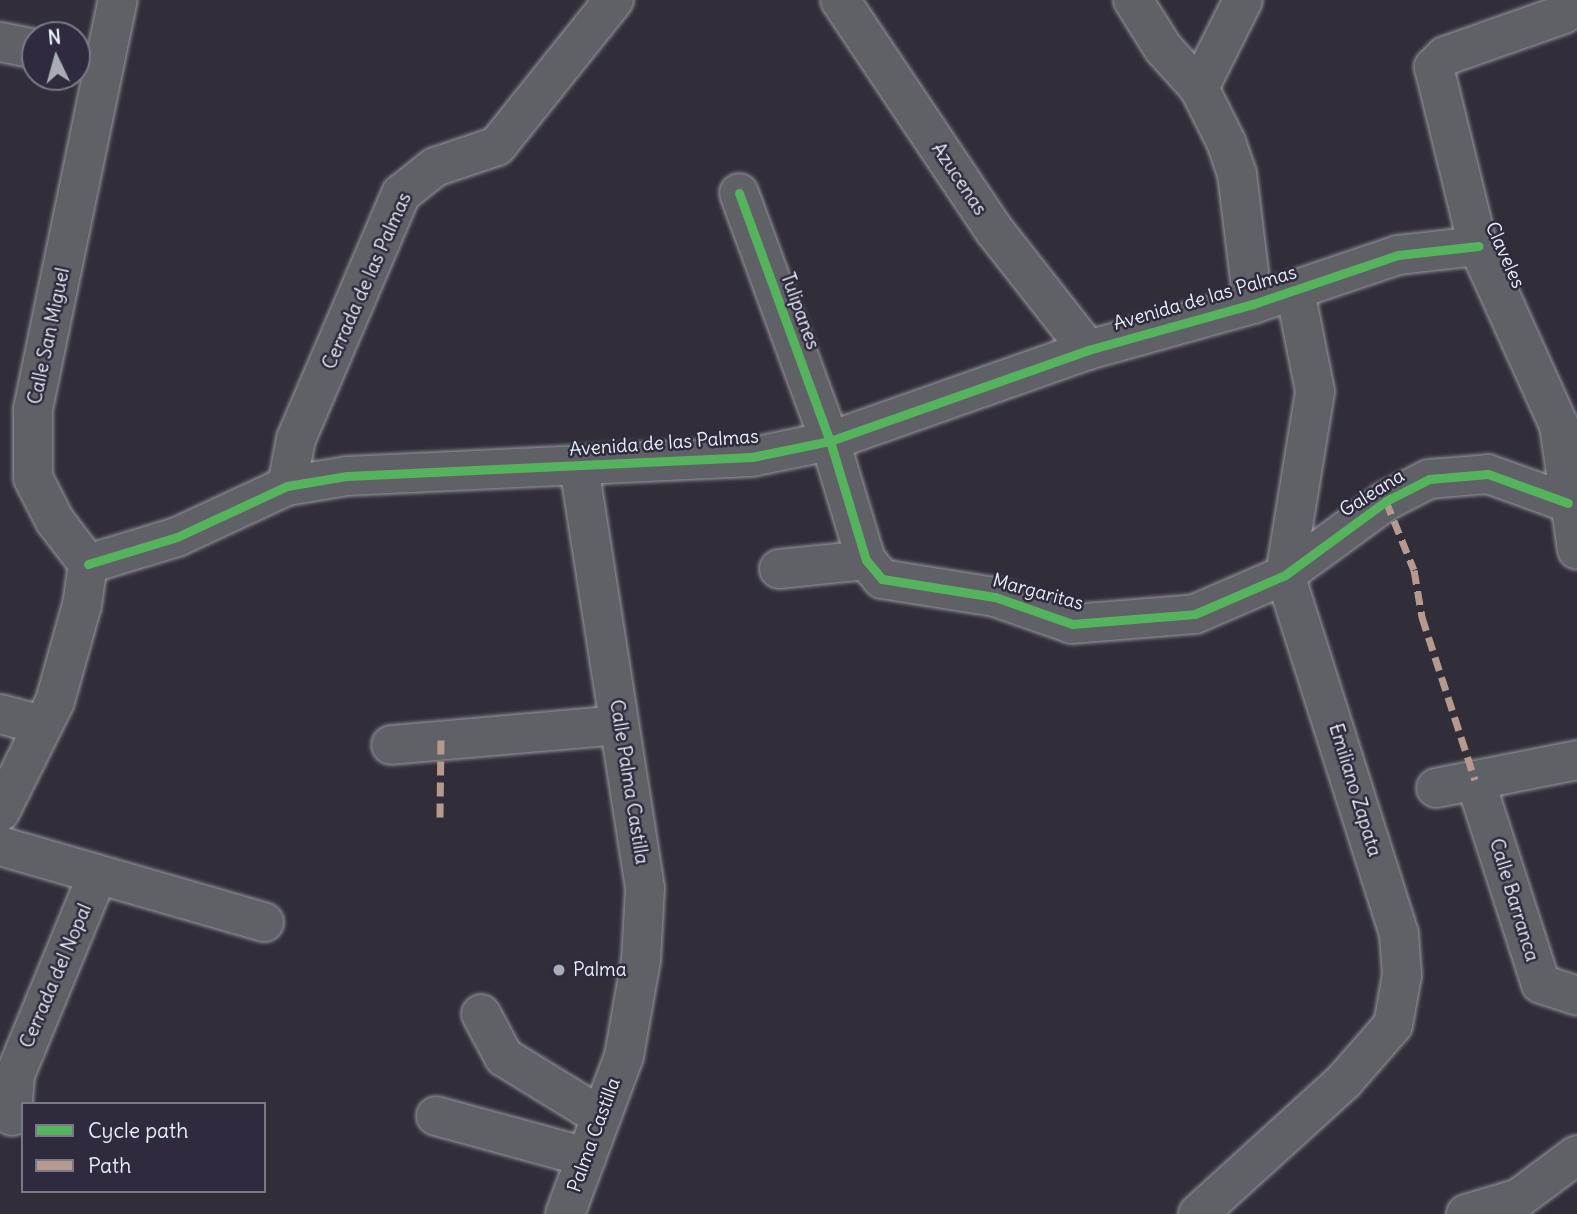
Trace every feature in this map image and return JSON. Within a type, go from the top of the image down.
[{"type":"street","name":"Calle San Miguel","points":[[88,564],[55,521],[33,478],[33,410],[92,61],[118,0]]},
{"type":"street","name":"Cerrada de las Palmas","points":[[287,486],[296,439],[401,194],[435,167],[497,146],[614,0]]},
{"type":"street","name":"Azucenas","points":[[841,0],[993,230],[1088,350]]},
{"type":"street","points":[[1133,0],[1163,48],[1199,88],[1237,174],[1253,304]]},
{"type":"street","points":[[1199,88],[1244,0]]},
{"type":"street","name":"Claveles","points":[[1564,14],[1445,56],[1434,67],[1478,246],[1559,425],[1568,503],[1577,550]]},
{"type":"street","points":[[0,42],[21,46]]},
{"type":"street","name":"Tulipanes","points":[[739,193],[830,441]]},
{"type":"street","name":"Avenida de las Palmas","points":[[88,564],[199,529],[287,486],[347,476],[752,457],[830,441],[1088,350],[1253,304],[1398,255],[1478,246]]},
{"type":"street","name":"Emiliano Zapata","points":[[1198,1214],[1344,1081],[1393,1025],[1402,975],[1399,934],[1285,575],[1315,391],[1295,291]]},
{"type":"street","points":[[779,569],[866,560],[830,441]]},
{"type":"street","name":"Calle Palma Castilla","points":[[579,467],[611,644],[618,726],[639,822],[645,888],[641,960],[624,1056]]},
{"type":"street","name":"Galeana","points":[[1285,575],[1386,501],[1429,479],[1488,474],[1568,503]]},
{"type":"street","name":"Margaritas","points":[[866,560],[882,579],[905,586],[995,597],[1072,624],[1195,614],[1285,575]]},
{"type":"street","points":[[0,812],[69,662],[88,564]]},
{"type":"street","points":[[0,714],[42,725]]},
{"type":"street","points":[[391,745],[618,726]]},
{"type":"street","points":[[1436,788],[1577,760]]},
{"type":"street","name":"Calle Barranca","points":[[1475,780],[1541,984],[1577,996]]},
{"type":"street","name":"Cerrada del Nopal","points":[[0,846],[96,878],[264,922]]},
{"type":"street","name":"Cerrada del Nopal","points":[[12,1116],[15,1075],[96,878]]},
{"type":"street","points":[[481,1014],[504,1057],[600,1116]]},
{"type":"street","name":"Palma Castilla","points":[[565,1214],[624,1056]]},
{"type":"street","points":[[436,1116],[586,1157]]},
{"type":"street","points":[[1466,1214],[1519,1198],[1577,1155]]},
{"type":"marked path","points":[[1386,501],[1414,570],[1422,617],[1475,780]]},
{"type":"marked path","points":[[440,817],[441,740]]},
{"type":"cycle path","points":[[739,193],[830,441],[866,560],[882,579],[995,597],[1072,624],[1195,614],[1285,575],[1386,501],[1429,479],[1488,474],[1568,503]]},
{"type":"cycle path","points":[[88,564],[177,537],[287,486],[347,476],[752,457],[830,441],[1088,350],[1253,304],[1398,255],[1478,246]]},
{"type":"place","name":"Palma","points":[[559,970]]}]
